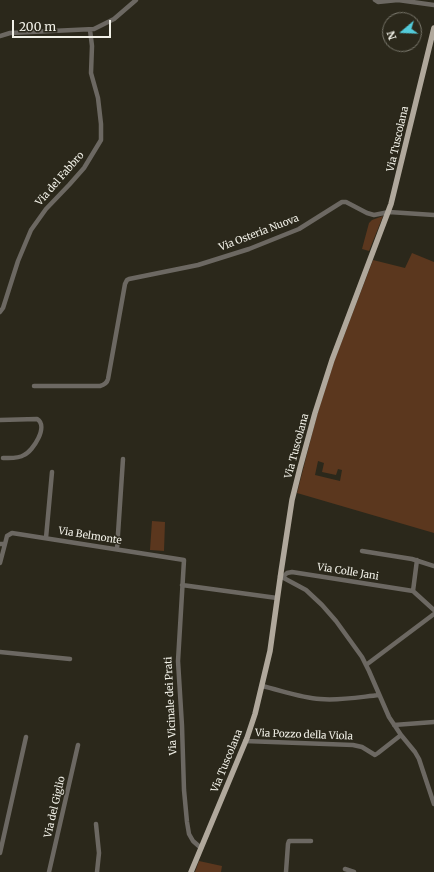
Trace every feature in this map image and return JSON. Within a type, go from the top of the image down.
[{"type":"main road","name":"Via Tuscolana","points":[[191,872],[254,718],[270,651],[277,598],[282,577],[292,500],[315,413],[332,360],[389,212],[434,28]]},
{"type":"street","points":[[0,36],[12,33],[90,30],[111,21],[136,0]]},
{"type":"street","points":[[375,0],[377,2],[403,1],[434,5]]},
{"type":"street","name":"Via del Fabbro","points":[[1,311],[4,308],[20,257],[31,230],[46,208],[70,185],[84,168],[102,140],[98,103],[91,73],[92,46],[90,30]]},
{"type":"street","name":"Via Osteria Nuova","points":[[34,386],[100,386],[106,382],[108,379],[125,284],[129,279],[198,265],[249,249],[296,230],[342,202],[346,202],[372,214],[389,212]]},
{"type":"street","points":[[389,212],[434,215]]},
{"type":"street","points":[[0,420],[37,419],[42,428],[42,432],[27,454],[20,457],[1,456],[0,464]]},
{"type":"street","points":[[117,549],[124,459]]},
{"type":"street","points":[[46,538],[52,472]]},
{"type":"street","name":"Via Belmonte","points":[[2,544],[6,536],[11,534],[46,538],[184,560]]},
{"type":"street","points":[[0,563],[2,544]]},
{"type":"street","points":[[362,551],[417,560],[434,566]]},
{"type":"street","name":"Via Vicinale dei Prati","points":[[184,560],[178,665],[182,726],[184,796],[189,834],[193,841],[201,848]]},
{"type":"street","points":[[417,560],[413,592],[434,610]]},
{"type":"street","name":"Via Colle Jani","points":[[282,577],[287,573],[292,572],[413,592]]},
{"type":"street","points":[[282,577],[308,592],[324,607],[338,624],[366,665],[385,711],[419,759],[434,804]]},
{"type":"street","points":[[182,585],[277,598]]},
{"type":"street","points":[[366,665],[434,614]]},
{"type":"street","points":[[0,652],[70,660]]},
{"type":"street","points":[[262,686],[319,699],[379,695]]},
{"type":"street","points":[[394,725],[434,722]]},
{"type":"street","name":"Via Pozzo della Viola","points":[[245,741],[353,745],[362,747],[375,755],[401,735]]},
{"type":"street","points":[[0,854],[26,737]]},
{"type":"street","name":"Via del Giglio","points":[[49,872],[78,745]]},
{"type":"street","points":[[96,824],[99,855],[97,872]]},
{"type":"street","points":[[286,872],[288,842],[311,841]]},
{"type":"street","points":[[345,869],[354,872]]},
{"type":"shaded area","points":[[383,216],[369,251],[362,249],[369,223],[372,220]]},
{"type":"shaded area","points":[[412,253],[434,262],[434,533],[297,493],[317,415],[334,362],[373,260],[405,268]],"holes":[[[318,461],[324,463],[322,472],[336,475],[338,469],[342,470],[340,481],[315,475]]]},
{"type":"shaded area","points":[[152,521],[165,522],[164,551],[150,550]]},
{"type":"shaded area","points":[[199,861],[222,866],[221,872],[195,872]]}]
